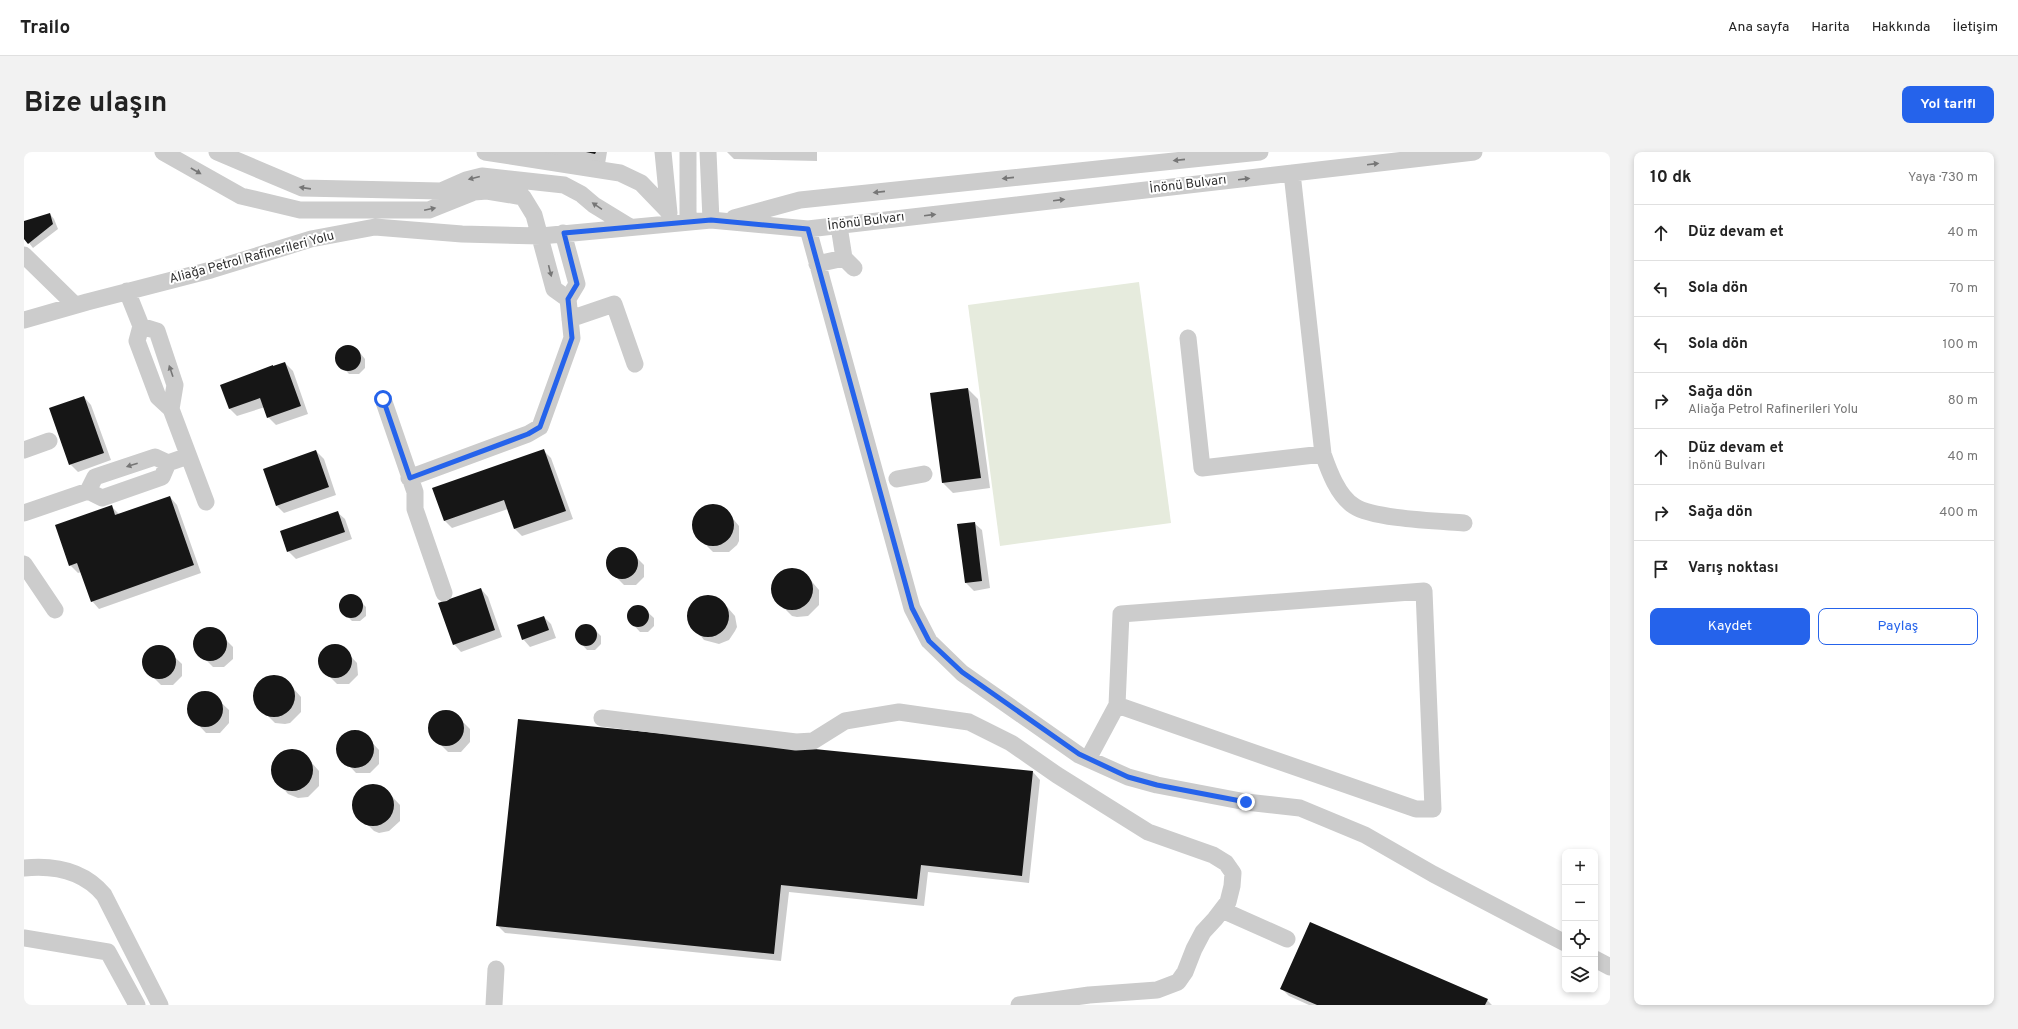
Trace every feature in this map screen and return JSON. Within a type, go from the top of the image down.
[{"type":"street","points":[[163,152],[241,196],[300,210],[429,210],[474,192],[488,191],[523,196],[534,215],[541,236],[554,289],[568,299]]},
{"type":"street","points":[[217,152],[302,188],[441,191],[466,180],[482,176],[564,185],[582,194],[594,205],[630,227]]},
{"type":"street","points":[[485,152],[620,172],[641,183],[669,217]]},
{"type":"street","points":[[663,152],[669,217]]},
{"type":"street","points":[[688,152],[688,222]]},
{"type":"street","points":[[708,152],[717,220]]},
{"type":"street","name":"İnönü Bulvarı","points":[[717,220],[800,200],[1260,152]]},
{"type":"street","name":"İnönü Bulvarı","points":[[717,220],[808,229],[1474,152]]},
{"type":"street","points":[[1292,173],[1323,454],[1334,481],[1354,506],[1376,515],[1464,523]]},
{"type":"street","points":[[329,189],[329,210]]},
{"type":"street","points":[[363,210],[364,190]]},
{"type":"street","points":[[399,210],[400,191]]},
{"type":"street","name":"Aliağa Petrol Rafinerileri Yolu","points":[[24,320],[127,291],[211,270],[311,239],[375,227],[462,234],[541,236],[630,227],[669,217],[688,222],[717,220]]},
{"type":"street","points":[[817,264],[849,263],[838,226]]},
{"type":"street","points":[[808,229],[912,608],[929,641],[973,681],[1088,759],[1128,777],[1157,785],[1246,802],[1300,808],[1364,835],[1433,874],[1562,941]]},
{"type":"street","points":[[410,478],[528,434],[540,427],[572,338],[568,299],[577,284],[564,233]]},
{"type":"street","points":[[24,255],[75,305]]},
{"type":"street","points":[[127,291],[141,326],[137,342],[158,397],[171,409],[206,502]]},
{"type":"street","points":[[570,319],[614,304],[635,364]]},
{"type":"street","points":[[1188,338],[1202,468],[1323,454]]},
{"type":"street","points":[[383,399],[410,478],[414,492],[415,509],[444,593]]},
{"type":"street","points":[[24,450],[49,441]]},
{"type":"street","points":[[24,513],[88,491],[95,477],[155,457],[168,464],[188,456]]},
{"type":"street","points":[[897,479],[924,474]]},
{"type":"street","points":[[24,564],[55,610]]},
{"type":"street","points":[[1088,759],[1117,705],[1121,614],[1424,591],[1433,808],[1416,809],[1117,705]]},
{"type":"street","points":[[602,718],[796,742],[813,742],[845,721],[899,712],[969,722],[1011,743],[1057,775],[1148,832],[1213,855],[1226,863],[1233,873],[1232,886],[1228,902],[1203,932],[1185,972],[1178,982],[1157,990],[1030,1004]]},
{"type":"street","points":[[24,868],[47,867],[72,873],[82,876],[98,888],[104,895],[160,1005]]},
{"type":"street","points":[[1222,910],[1287,939]]},
{"type":"street","points":[[24,938],[108,952],[137,1005]]},
{"type":"street","points":[[1598,961],[1610,967]]},
{"type":"street","points":[[494,1005],[496,969]]},
{"type":"shaded area","points":[[1139,282],[1171,523],[1000,546],[968,305]]},
{"type":"building","points":[[50,213],[53,224],[28,244],[24,239],[24,221]]},
{"type":"building","points":[[348,345],[357,349],[361,358],[357,367],[348,371],[339,367],[335,358],[339,349]]},
{"type":"building","points":[[285,362],[301,406],[267,418],[260,398],[229,409],[220,385]]},
{"type":"building","points":[[968,388],[981,478],[942,483],[930,393]]},
{"type":"building","points":[[84,396],[104,453],[69,465],[49,408]]},
{"type":"building","points":[[544,449],[566,511],[514,529],[504,500],[444,521],[432,488]]},
{"type":"building","points":[[316,450],[329,487],[276,506],[263,469]]},
{"type":"building","points":[[170,496],[194,565],[91,602],[77,563],[69,566],[55,525],[112,505],[115,515]]},
{"type":"building","points":[[709,504],[717,504],[728,510],[734,521],[734,529],[728,540],[717,546],[709,546],[698,540],[692,529],[692,521],[698,510]]},
{"type":"building","points":[[338,511],[345,532],[287,552],[280,531]]},
{"type":"building","points":[[975,522],[982,581],[965,583],[957,524]]},
{"type":"building","points":[[619,547],[625,547],[634,551],[638,563],[634,575],[625,579],[619,579],[610,575],[606,566],[606,560],[610,551]]},
{"type":"building","points":[[788,568],[796,568],[807,574],[813,585],[813,593],[807,604],[796,610],[788,610],[777,604],[771,593],[771,585],[777,574]]},
{"type":"building","points":[[481,588],[495,630],[453,645],[438,603]]},
{"type":"building","points":[[351,594],[356,595],[362,601],[362,611],[356,617],[351,618],[346,617],[340,611],[339,606],[340,601],[346,595]]},
{"type":"building","points":[[704,595],[712,595],[723,601],[729,612],[729,620],[723,631],[712,637],[704,637],[693,631],[687,620],[687,612],[693,601]]},
{"type":"building","points":[[634,605],[642,605],[649,612],[649,620],[642,627],[634,627],[627,620],[627,612]]},
{"type":"building","points":[[544,616],[549,630],[522,640],[517,625]]},
{"type":"building","points":[[582,624],[590,624],[597,631],[597,639],[590,646],[582,646],[575,639],[575,631]]},
{"type":"building","points":[[210,627],[222,632],[227,644],[222,656],[210,661],[198,656],[193,644],[198,632]]},
{"type":"building","points":[[335,644],[347,649],[352,661],[347,673],[335,678],[323,673],[318,661],[323,649]]},
{"type":"building","points":[[159,645],[171,650],[176,662],[171,674],[159,679],[147,674],[142,662],[147,650]]},
{"type":"building","points":[[274,675],[289,681],[295,696],[289,711],[274,717],[259,711],[253,696],[259,681]]},
{"type":"building","points":[[209,691],[218,696],[222,702],[222,716],[218,722],[209,727],[201,727],[192,722],[188,716],[187,705],[192,696],[198,692]]},
{"type":"building","points":[[450,710],[459,715],[463,721],[463,735],[459,741],[450,746],[442,746],[433,741],[429,735],[428,724],[433,715],[439,711]]},
{"type":"building","points":[[518,719],[1033,771],[1022,876],[921,865],[917,899],[781,885],[774,954],[496,926]]},
{"type":"building","points":[[355,730],[368,736],[374,749],[368,762],[355,768],[342,762],[336,749],[342,736]]},
{"type":"building","points":[[292,749],[307,755],[313,770],[307,785],[292,791],[277,785],[271,770],[277,755]]},
{"type":"building","points":[[373,784],[388,790],[394,805],[388,820],[373,826],[358,820],[352,805],[358,790]]},
{"type":"building","points":[[1310,922],[1488,999],[1485,1005],[1317,1005],[1280,989]]},
{"type":"route","points":[[383,399],[410,478],[528,434],[540,427],[572,338],[568,299],[577,284],[564,233],[711,220],[808,229],[912,608],[929,641],[962,672],[1001,702],[1079,754],[1128,777],[1157,785],[1246,802]]}]
